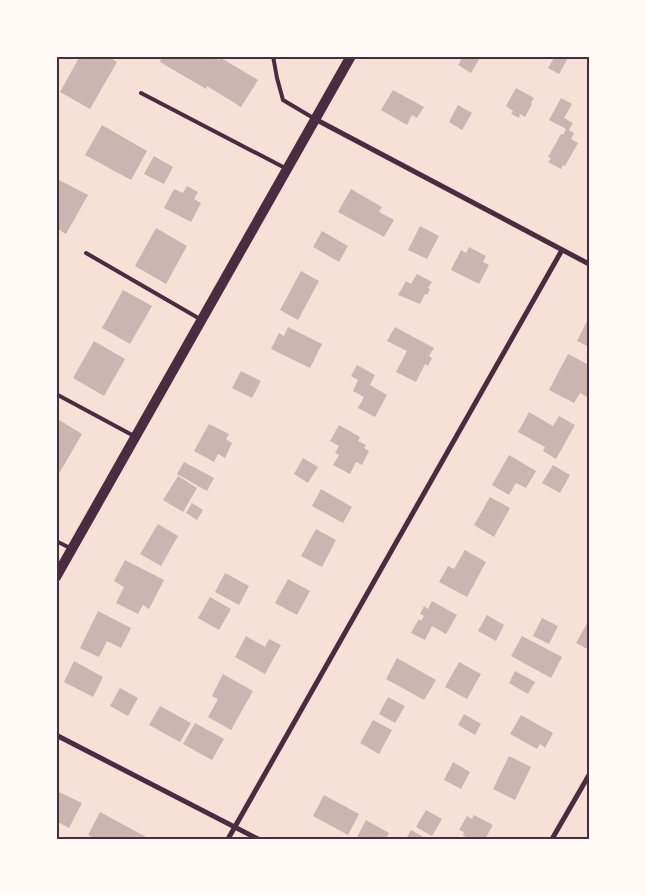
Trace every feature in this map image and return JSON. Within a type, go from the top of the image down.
[{"type":"main road","points":[[56,577],[351,56]]},
{"type":"street","points":[[315,119],[589,264]]},
{"type":"street","points":[[228,839],[562,250]]},
{"type":"street","points":[[56,735],[258,839]]},
{"type":"street","points":[[552,839],[589,775]]},
{"type":"lane","points":[[274,56],[276,78],[283,100],[315,119]]},
{"type":"lane","points":[[140,94],[287,170]]},
{"type":"lane","points":[[86,254],[202,320]]},
{"type":"lane","points":[[56,394],[136,437]]},
{"type":"lane","points":[[56,541],[72,550]]},
{"type":"building","points":[[80,56],[107,56],[117,62],[90,109],[60,92]]},
{"type":"building","points":[[156,56],[212,56],[219,60],[221,58],[258,80],[241,107],[207,86],[206,89],[160,62],[161,59]]},
{"type":"building","points":[[463,56],[481,56],[471,73],[458,65]]},
{"type":"building","points":[[555,56],[568,58],[559,74],[548,68]]},
{"type":"building","points":[[516,88],[534,98],[525,117],[520,114],[519,118],[511,114],[513,111],[506,106]]},
{"type":"building","points":[[393,90],[424,107],[417,118],[412,115],[407,125],[381,110]]},
{"type":"building","points":[[561,98],[572,104],[564,118],[573,123],[569,130],[574,133],[571,139],[578,143],[565,166],[563,165],[561,169],[548,162],[551,158],[548,157],[561,134],[563,135],[566,129],[549,120]]},
{"type":"building","points":[[458,105],[472,113],[462,130],[449,122]]},
{"type":"building","points":[[102,125],[147,151],[131,180],[85,155]]},
{"type":"building","points":[[154,156],[173,167],[164,184],[144,174]]},
{"type":"building","points":[[59,180],[88,195],[66,234],[56,228],[56,185]]},
{"type":"building","points":[[187,186],[198,192],[194,199],[201,203],[191,222],[164,208],[174,189],[183,193]]},
{"type":"building","points":[[351,189],[382,207],[379,212],[394,220],[384,237],[338,212]]},
{"type":"building","points":[[420,226],[439,236],[427,259],[408,250]]},
{"type":"building","points":[[156,228],[187,246],[166,284],[135,266]]},
{"type":"building","points":[[322,231],[348,246],[339,262],[313,247]]},
{"type":"building","points":[[469,247],[486,256],[483,262],[489,265],[479,284],[451,270],[461,250],[466,253]]},
{"type":"building","points":[[301,271],[319,281],[298,320],[280,310]]},
{"type":"building","points":[[417,274],[432,282],[428,288],[430,289],[427,295],[425,294],[420,304],[398,295],[406,281],[411,284]]},
{"type":"building","points":[[123,290],[152,306],[130,344],[102,328]]},
{"type":"building","points":[[589,317],[589,347],[577,341]]},
{"type":"building","points":[[288,327],[322,344],[310,368],[271,349],[279,333],[284,336]]},
{"type":"building","points":[[395,327],[434,348],[429,356],[432,358],[428,366],[425,364],[416,382],[396,372],[407,351],[387,341]]},
{"type":"building","points":[[94,341],[125,359],[104,396],[73,378]]},
{"type":"building","points":[[568,354],[589,365],[589,398],[580,393],[574,403],[549,390]]},
{"type":"building","points":[[357,365],[375,375],[370,385],[387,395],[375,417],[358,408],[364,397],[353,391],[358,380],[351,376]]},
{"type":"building","points":[[241,371],[261,381],[252,398],[232,388]]},
{"type":"building","points":[[529,412],[553,426],[559,416],[575,425],[556,459],[543,451],[545,447],[518,432]]},
{"type":"building","points":[[56,418],[82,434],[60,472],[56,470]]},
{"type":"building","points":[[209,424],[229,434],[226,439],[232,443],[225,458],[218,454],[214,462],[194,451]]},
{"type":"building","points":[[339,425],[360,437],[358,441],[366,445],[364,448],[369,451],[362,465],[356,462],[350,474],[333,465],[339,455],[335,453],[339,446],[330,441]]},
{"type":"building","points":[[509,455],[536,471],[526,488],[516,483],[509,495],[492,485]]},
{"type":"building","points":[[303,458],[318,467],[308,483],[294,474]]},
{"type":"building","points":[[184,462],[214,478],[207,491],[177,474]]},
{"type":"building","points":[[553,465],[570,475],[560,493],[542,483]]},
{"type":"building","points":[[178,476],[197,488],[183,512],[163,500]]},
{"type":"building","points":[[321,489],[352,507],[343,523],[312,506]]},
{"type":"building","points":[[490,497],[510,508],[494,537],[474,525]]},
{"type":"building","points":[[192,503],[203,510],[197,520],[186,513]]},
{"type":"building","points":[[158,524],[178,536],[161,566],[140,554]]},
{"type":"building","points":[[316,529],[336,540],[322,567],[301,556]]},
{"type":"building","points":[[465,550],[486,562],[467,597],[439,582],[448,566],[454,569]]},
{"type":"building","points":[[125,560],[164,580],[149,609],[143,605],[138,614],[116,603],[124,587],[114,581]]},
{"type":"building","points":[[225,573],[249,586],[239,605],[215,592]]},
{"type":"building","points":[[288,579],[310,591],[297,615],[275,603]]},
{"type":"building","points":[[210,597],[231,609],[219,630],[198,618]]},
{"type":"building","points":[[432,601],[457,615],[446,634],[432,626],[425,640],[411,633],[419,619],[421,621],[424,616],[420,614],[424,606],[428,609]]},
{"type":"building","points":[[98,611],[131,628],[121,648],[107,641],[99,657],[80,648]]},
{"type":"building","points":[[487,615],[504,625],[496,641],[478,631]]},
{"type":"building","points":[[542,618],[558,626],[549,644],[533,636]]},
{"type":"building","points":[[589,620],[589,650],[576,643]]},
{"type":"building","points":[[246,636],[265,647],[269,639],[281,645],[265,674],[235,657]]},
{"type":"building","points":[[522,636],[562,657],[551,678],[511,656]]},
{"type":"building","points":[[397,658],[436,680],[424,700],[386,679]]},
{"type":"building","points":[[74,661],[103,677],[93,697],[64,682]]},
{"type":"building","points":[[459,662],[481,674],[467,699],[445,687]]},
{"type":"building","points":[[515,671],[535,682],[528,694],[509,683]]},
{"type":"building","points":[[223,674],[253,691],[231,730],[208,717],[218,699],[212,696]]},
{"type":"building","points":[[120,688],[138,698],[128,716],[110,706]]},
{"type":"building","points":[[388,697],[405,706],[395,723],[379,714]]},
{"type":"building","points":[[160,706],[191,723],[180,742],[149,725]]},
{"type":"building","points":[[464,714],[481,724],[475,735],[458,725]]},
{"type":"building","points":[[521,715],[553,733],[545,748],[540,744],[537,749],[510,734]]},
{"type":"building","points":[[373,720],[392,730],[379,754],[360,743]]},
{"type":"building","points":[[195,723],[224,739],[212,760],[183,744]]},
{"type":"building","points":[[509,756],[531,767],[515,800],[493,789]]},
{"type":"building","points":[[453,762],[470,772],[461,789],[444,780]]},
{"type":"building","points":[[59,792],[82,803],[69,828],[56,821],[56,794],[58,795]]},
{"type":"building","points":[[324,795],[359,814],[348,835],[313,816]]},
{"type":"building","points":[[426,810],[442,819],[432,836],[416,827]]},
{"type":"building","points":[[100,812],[150,839],[95,839],[88,835]]},
{"type":"building","points":[[474,815],[493,825],[485,839],[469,839],[463,835],[464,832],[459,830],[467,816],[472,819]]},
{"type":"building","points":[[366,820],[389,833],[386,839],[356,839]]},
{"type":"building","points":[[411,830],[427,839],[406,839]]}]
